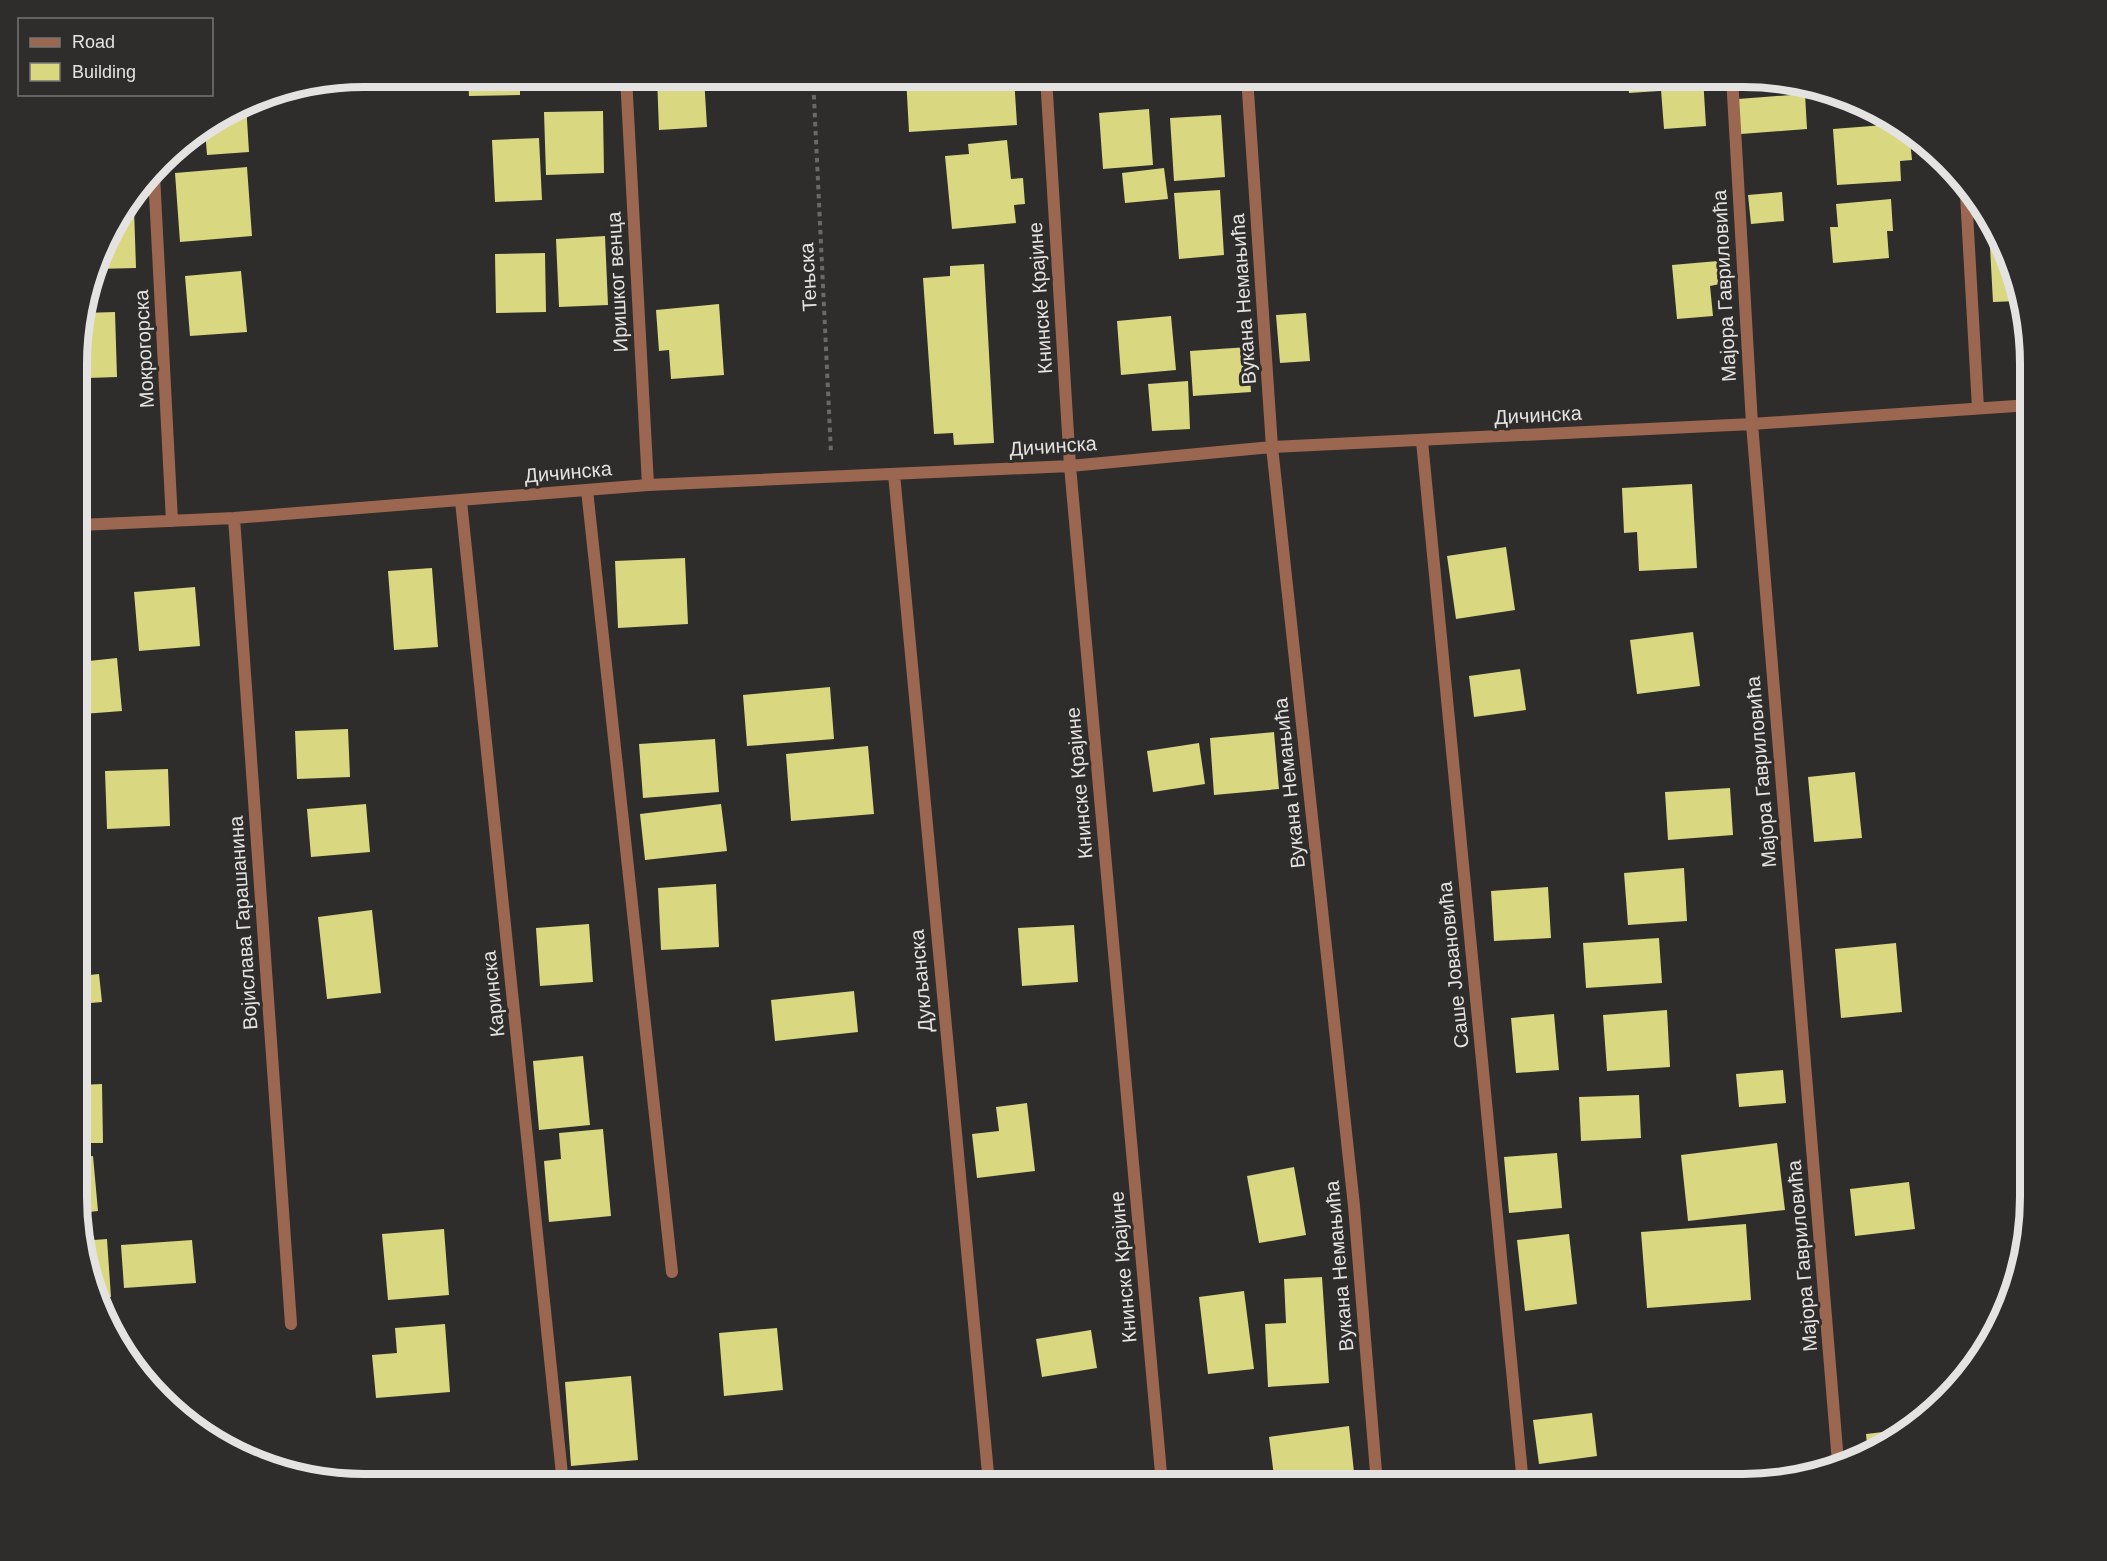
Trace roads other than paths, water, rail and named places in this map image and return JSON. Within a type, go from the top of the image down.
[{"type":"street","name":"Иришког венца","points":[[627,87],[648,485]]},
{"type":"street","name":"Книнске Крајине","points":[[1047,87],[1070,466],[1161,1474]]},
{"type":"street","name":"Вукана Немањића","points":[[1248,87],[1272,447],[1354,1206],[1376,1474]]},
{"type":"street","name":"Мајора Гавриловића","points":[[1733,87],[1752,424],[1838,1457]]},
{"type":"street","name":"Мокрогорска","points":[[154,183],[172,521]]},
{"type":"street","points":[[1966,201],[1978,408]]},
{"type":"street","name":"Дичинска","points":[[87,525],[234,518],[648,485],[1070,466],[1272,447],[1752,424],[2020,406]]},
{"type":"street","name":"Саше Јовановића","points":[[1422,441],[1522,1474]]},
{"type":"street","name":"Дукљанска","points":[[894,474],[988,1474]]},
{"type":"street","points":[[587,490],[672,1272]]},
{"type":"street","name":"Каринска","points":[[461,501],[562,1474]]},
{"type":"street","name":"Војислава Гарашанина","points":[[234,518],[291,1324]]}]
